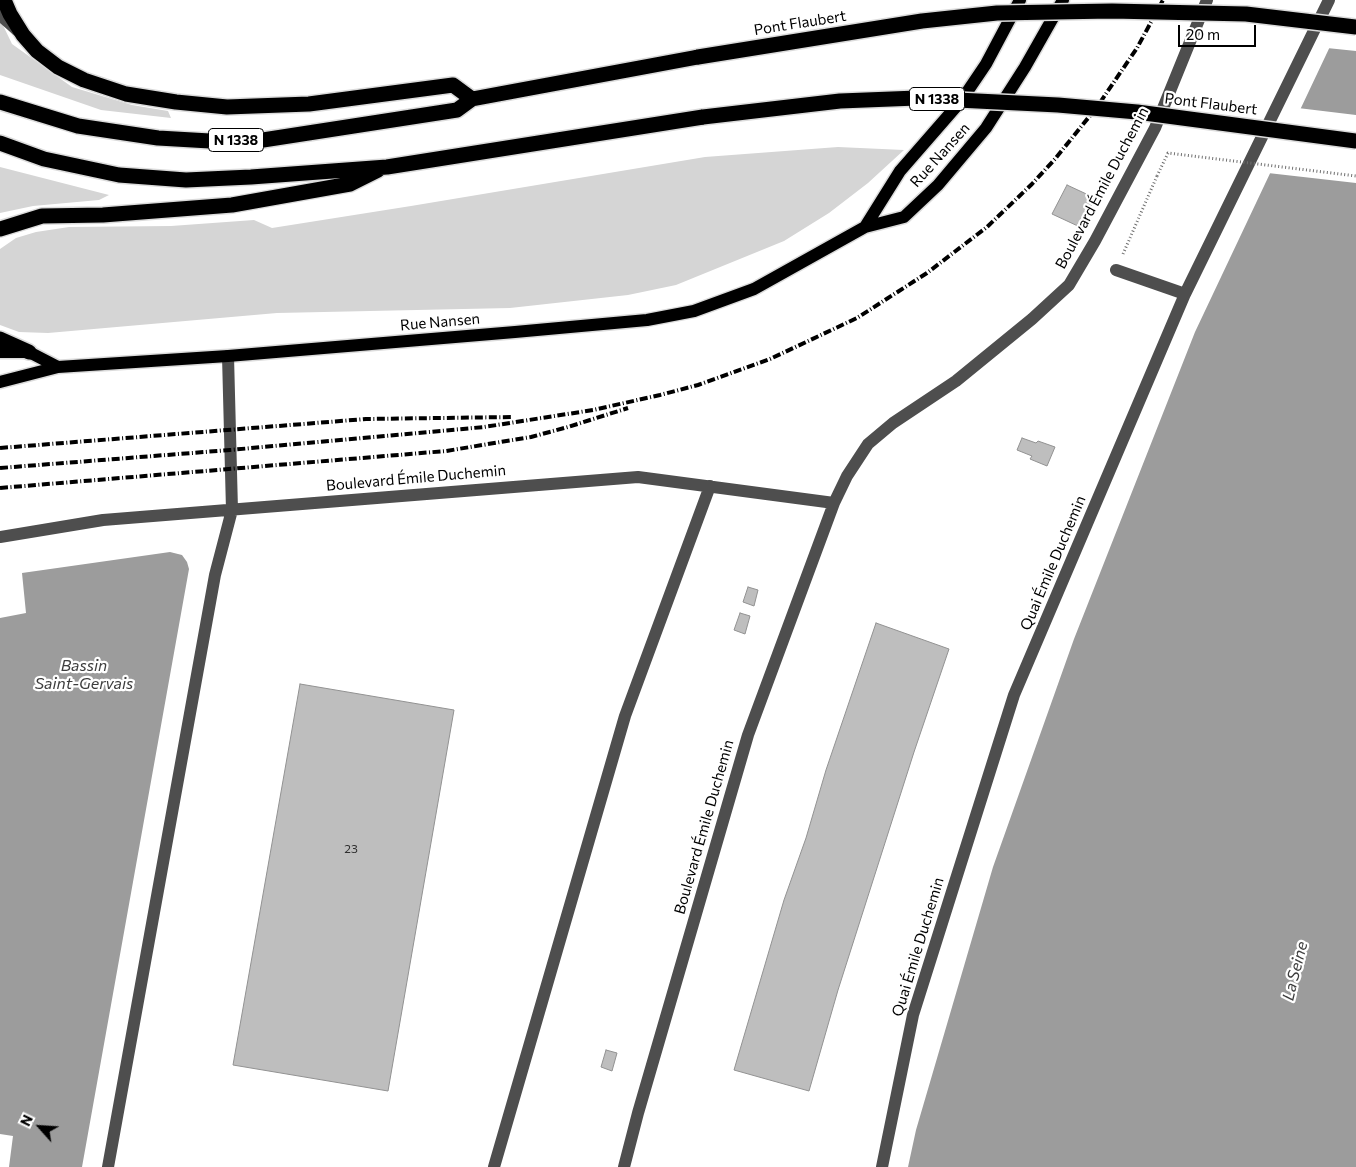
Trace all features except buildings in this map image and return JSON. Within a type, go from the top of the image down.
[{"type":"highway","points":[[4,0],[23,35],[37,51],[58,68],[84,80],[126,94],[167,101],[227,107],[309,104],[453,85],[472,99]]},
{"type":"highway","name":"Pont Flaubert","points":[[472,99],[698,57],[922,21],[997,13],[1112,10],[1246,14],[1356,27]]},
{"type":"highway","name":"Pont Flaubert","points":[[387,166],[703,116],[840,101],[917,98],[1058,105],[1137,112],[1356,140]]},
{"type":"highway","name":"N 1338","points":[[0,102],[78,126],[158,138],[210,141],[263,140],[345,128],[457,110],[472,99]]},
{"type":"highway","name":"N 1338","points":[[0,143],[44,159],[119,175],[186,180],[251,177],[387,166]]},
{"type":"highway","points":[[0,229],[42,216],[103,215],[232,205],[350,184],[387,166]]},
{"type":"highway","points":[[0,340],[29,352]]},
{"type":"main road","name":"Rue Nansen","points":[[865,226],[900,170],[961,101],[986,64],[1020,0]]},
{"type":"main road","name":"Rue Nansen","points":[[0,382],[58,367],[228,356],[647,320],[694,310],[754,289],[865,226],[904,217],[938,185],[986,128],[1025,67],[1063,0]]},
{"type":"main road","points":[[0,352],[29,352],[58,367]]},
{"type":"street","name":"Boulevard Émile Duchemin","points":[[624,1167],[638,1112],[748,735],[834,503],[847,476],[868,444],[893,424],[956,381],[1032,319],[1069,284],[1095,241],[1155,128],[1206,0]]},
{"type":"street","name":"Quai Émile Duchemin","points":[[882,1167],[913,1015],[1014,695],[1185,294],[1329,0]]},
{"type":"street","points":[[0,15],[23,35]]},
{"type":"street","points":[[1116,270],[1185,294]]},
{"type":"street","points":[[108,1167],[215,575],[232,510],[228,356]]},
{"type":"street","name":"Boulevard Émile Duchemin","points":[[0,537],[103,520],[638,477],[834,503]]},
{"type":"street","points":[[494,1167],[626,716],[710,486]]},
{"type":"path","points":[[1116,270],[1168,153],[1356,176]]},
{"type":"shaded area","points":[[0,19],[12,44],[72,87],[132,105],[168,111],[171,118],[101,110],[0,75]]},
{"type":"shaded area","points":[[838,147],[904,150],[868,183],[829,213],[784,241],[676,285],[628,295],[510,308],[277,313],[48,333],[19,332],[0,325],[0,249],[16,238],[36,232],[69,227],[171,226],[254,220],[272,228],[705,157]]},
{"type":"shaded area","points":[[0,167],[109,195],[99,200],[33,206],[0,213]]},
{"type":"water","name":"La Seine","points":[[1352,0],[1356,0],[1356,1167],[908,1167],[916,1130],[993,867],[1074,639],[1195,332]]},
{"type":"water","name":"Bassin Saint-Gervais","points":[[170,552],[182,555],[189,569],[82,1167],[0,1167],[0,618],[26,613],[22,573]]},
{"type":"pier","points":[[1350,0],[1356,0],[1356,51],[1327,48]]},
{"type":"pier","points":[[1298,108],[1356,115],[1356,183],[1268,173]]},
{"type":"pier","points":[[0,1134],[13,1136],[9,1167],[0,1167]]},
{"type":"railway","points":[[0,468],[484,427],[593,410],[660,395],[698,385],[770,359],[857,318],[927,273],[987,227],[1055,159],[1097,107],[1137,48],[1163,0]]},
{"type":"railway","points":[[0,488],[446,451],[531,437],[628,408]]},
{"type":"railway","points":[[0,448],[366,419],[513,417]]}]
